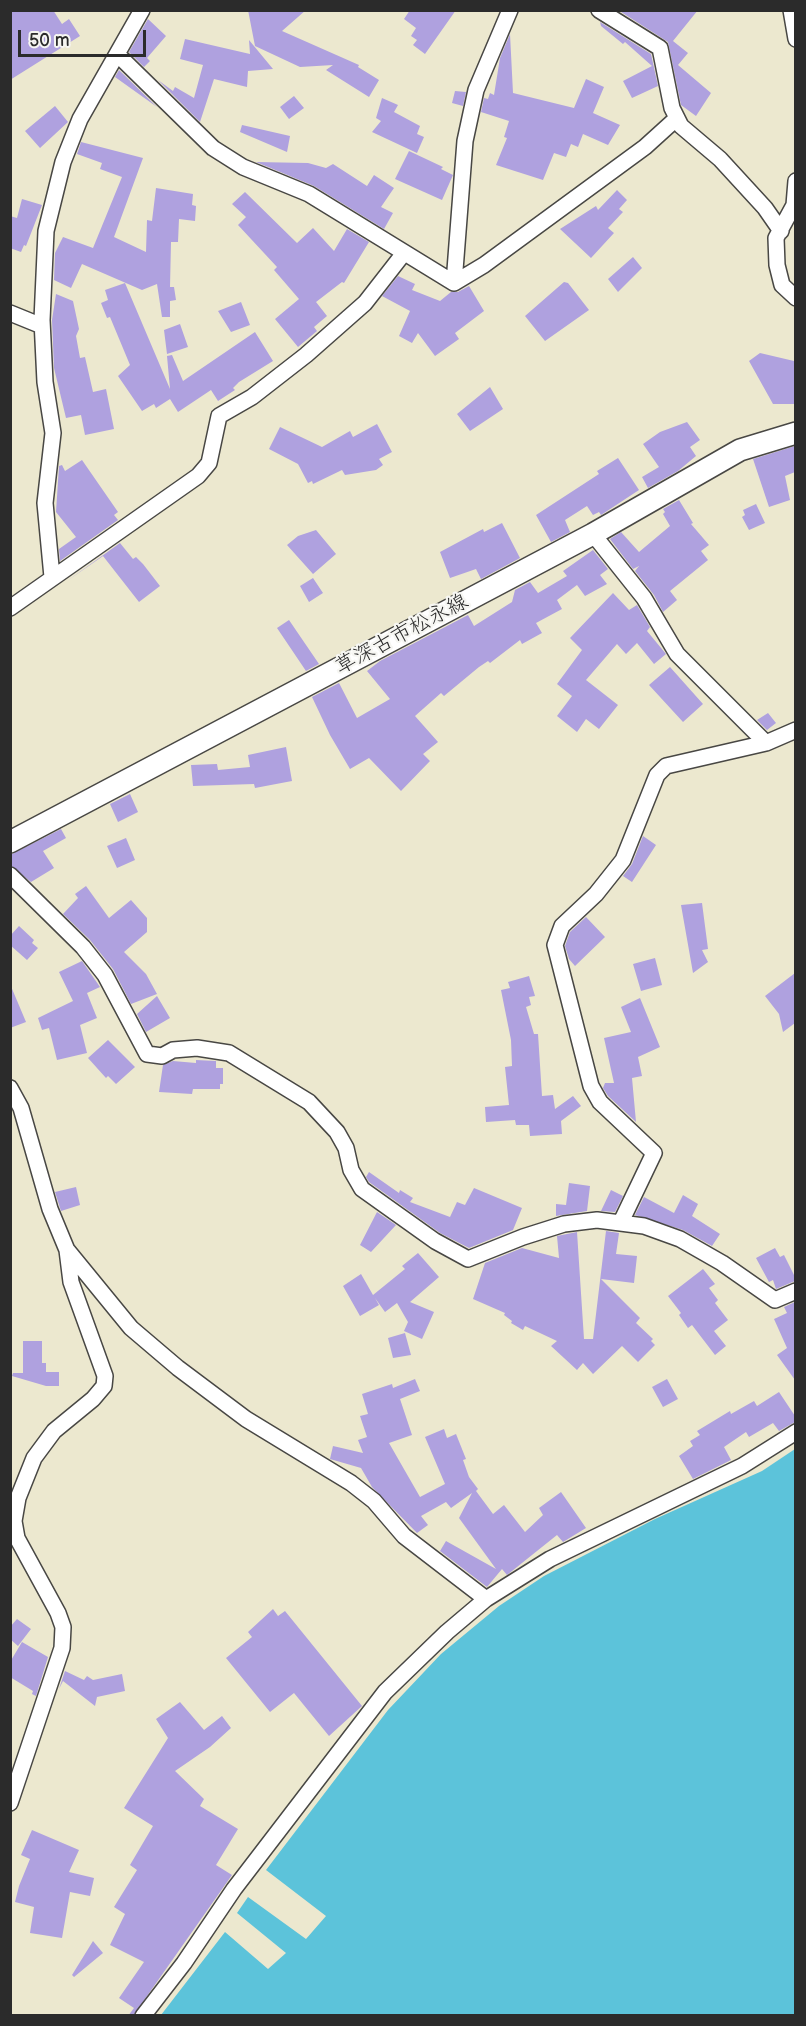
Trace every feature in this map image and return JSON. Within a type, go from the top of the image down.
[{"type":"main road","name":"草深古市松永線","points":[[10,842],[593,534],[740,450],[795,433]]},
{"type":"street","points":[[10,313],[42,326],[46,231],[63,162],[80,119],[142,10]]},
{"type":"street","points":[[454,283],[465,141],[477,90],[510,10]]},
{"type":"street","points":[[599,10],[660,48],[672,108],[681,126],[728,167],[765,208],[781,231]]},
{"type":"street","points":[[791,10],[795,39]]},
{"type":"street","points":[[117,54],[213,148],[243,167],[309,194],[430,266],[454,283]]},
{"type":"street","points":[[454,283],[484,265],[635,154],[676,118]]},
{"type":"street","points":[[795,181],[794,205],[776,238],[777,265],[782,285],[795,298]]},
{"type":"street","points":[[10,608],[198,476],[209,463],[219,416],[252,397],[306,355],[365,303],[405,253]]},
{"type":"street","points":[[42,320],[45,382],[53,433],[45,503],[52,577]]},
{"type":"street","points":[[593,534],[644,598],[677,654],[766,743]]},
{"type":"street","points":[[621,1222],[654,1153],[600,1102],[591,1086],[555,945],[562,926],[596,894],[623,860],[657,775],[666,766],[766,743],[795,730]]},
{"type":"street","points":[[10,875],[83,947],[105,975],[147,1054],[162,1056],[173,1050],[197,1048],[229,1053],[309,1102],[337,1132],[346,1148],[351,1170],[362,1189],[435,1241],[468,1259],[523,1237],[564,1224],[597,1220],[621,1222],[644,1226],[680,1239],[723,1263],[775,1300],[795,1291]]},
{"type":"street","points":[[10,1088],[21,1108],[50,1209],[67,1250],[71,1282],[105,1376],[104,1386],[93,1399],[54,1431],[34,1458],[18,1498],[15,1521],[17,1538],[58,1613],[63,1627],[62,1648],[10,1803]]},
{"type":"street","points":[[67,1250],[131,1328],[178,1368],[246,1419],[351,1483],[374,1501],[404,1536],[486,1599]]},
{"type":"street","points":[[142,2016],[184,1964],[234,1890],[385,1692],[447,1632],[486,1599],[582,1540],[742,1466],[795,1432]]},
{"type":"water","points":[[795,1449],[795,2015],[161,2015],[225,1932],[268,1969],[286,1953],[237,1913],[248,1897],[306,1939],[326,1916],[266,1870],[388,1710],[441,1654],[499,1606],[544,1576],[655,1519],[762,1471]]},
{"type":"building","points":[[10,10],[53,10],[62,24],[69,19],[80,36],[10,80]]},
{"type":"building","points":[[248,10],[306,10],[282,31],[359,65],[358,67],[379,80],[369,97],[326,70],[333,65],[300,67],[255,46]]},
{"type":"building","points":[[410,10],[456,10],[425,54],[413,45],[417,40],[411,36],[416,28],[404,19]]},
{"type":"building","points":[[618,10],[698,10],[673,41],[688,53],[678,65],[711,93],[696,116],[681,105],[668,42]]},
{"type":"building","points":[[148,19],[166,36],[147,58],[150,61],[144,67],[129,52]]},
{"type":"building","points":[[600,22],[651,54],[658,86],[632,98],[623,81],[652,66],[625,42],[623,44],[601,26]]},
{"type":"building","points":[[510,34],[513,93],[574,108],[586,79],[604,87],[593,113],[620,125],[608,145],[583,134],[578,147],[571,144],[566,157],[554,153],[543,180],[496,165],[507,138],[504,137],[509,121],[481,112],[484,98],[488,99],[490,93],[494,95],[500,58]]},
{"type":"building","points":[[185,39],[250,54],[249,40],[273,69],[248,71],[247,87],[214,79],[200,122],[158,80],[173,91],[175,87],[194,98],[203,65],[180,59]]},
{"type":"building","points":[[119,70],[157,107],[115,77]]},
{"type":"building","points":[[455,91],[466,92],[463,106],[452,103]]},
{"type":"building","points":[[294,96],[304,108],[289,119],[280,107]]},
{"type":"building","points":[[382,98],[398,105],[394,112],[420,126],[417,134],[424,137],[417,153],[372,132],[381,121],[376,118]]},
{"type":"building","points":[[55,106],[68,122],[40,148],[25,131]]},
{"type":"building","points":[[242,125],[290,136],[287,152],[240,132]]},
{"type":"building","points":[[81,142],[143,158],[114,237],[146,252],[147,220],[152,221],[156,188],[193,194],[192,205],[196,206],[195,221],[179,219],[178,242],[171,242],[170,287],[174,287],[176,300],[170,301],[170,317],[162,317],[157,284],[142,290],[82,264],[71,288],[54,280],[55,253],[63,237],[93,248],[122,177],[100,169],[102,163],[77,154]]},
{"type":"building","points":[[409,151],[443,167],[441,169],[453,175],[442,200],[395,179]]},
{"type":"building","points":[[256,162],[308,163],[326,168],[333,164],[367,186],[374,175],[394,188],[381,207],[393,213],[384,229],[314,186]]},
{"type":"building","points":[[617,190],[627,200],[619,209],[623,212],[608,228],[614,233],[591,258],[560,229],[596,206],[598,210]]},
{"type":"building","points":[[245,192],[297,243],[313,228],[334,251],[347,229],[369,242],[344,283],[342,282],[316,302],[327,316],[314,327],[317,331],[298,347],[275,319],[299,299],[274,270],[277,267],[238,225],[246,217],[232,204]]},
{"type":"building","points":[[22,199],[42,205],[26,246],[24,245],[21,252],[10,248],[10,216],[17,218]]},
{"type":"building","points":[[633,257],[642,268],[618,292],[608,279]]},
{"type":"building","points":[[398,276],[415,284],[412,290],[440,301],[451,292],[458,292],[469,286],[484,311],[455,333],[459,339],[435,356],[418,333],[412,343],[399,336],[410,311],[382,296]]},
{"type":"building","points":[[564,282],[568,283],[589,310],[545,341],[525,316]]},
{"type":"building","points":[[125,283],[170,389],[167,356],[172,355],[183,381],[255,332],[273,361],[239,382],[233,388],[235,390],[218,401],[211,390],[178,412],[170,399],[156,408],[154,404],[142,411],[118,376],[130,365],[110,317],[107,318],[101,303],[108,300],[105,290]]},
{"type":"building","points":[[56,294],[73,301],[79,329],[76,336],[80,358],[85,357],[93,392],[106,389],[114,429],[85,435],[81,415],[66,418],[54,368],[52,320]]},
{"type":"building","points":[[241,302],[250,325],[231,332],[218,311]]},
{"type":"building","points":[[180,324],[188,347],[167,354],[164,330]]},
{"type":"building","points":[[760,353],[794,361],[795,404],[773,404],[749,361]]},
{"type":"building","points":[[490,387],[503,409],[470,431],[457,414]]},
{"type":"building","points":[[687,422],[700,440],[690,447],[696,456],[678,471],[648,488],[642,477],[659,467],[643,444],[660,432]]},
{"type":"building","points":[[377,424],[392,452],[379,459],[383,465],[376,470],[345,475],[342,470],[313,484],[312,481],[308,483],[298,464],[269,449],[280,427],[322,447],[350,431],[353,437]]},
{"type":"building","points":[[795,446],[795,472],[785,476],[790,500],[769,507],[753,459]]},
{"type":"building","points":[[618,458],[639,490],[601,515],[599,512],[593,515],[587,506],[565,520],[570,532],[551,542],[536,515],[599,474],[597,471]]},
{"type":"building","points":[[82,460],[118,512],[114,515],[118,520],[60,561],[59,549],[76,537],[56,512],[59,466],[62,465],[65,471]]},
{"type":"building","points":[[679,500],[693,523],[691,524],[709,545],[701,551],[708,560],[670,591],[677,600],[663,612],[654,595],[635,571],[639,566],[633,569],[610,539],[621,532],[639,552],[670,526],[663,514],[665,512],[663,509]]},
{"type":"building","points":[[756,504],[765,523],[749,530],[742,517],[745,515],[743,510]]},
{"type":"building","points":[[502,523],[520,558],[481,579],[476,569],[450,578],[440,552],[483,529],[484,532]]},
{"type":"building","points":[[316,530],[336,554],[313,574],[287,545],[298,536]]},
{"type":"building","points":[[120,543],[133,559],[136,557],[143,564],[160,586],[139,602],[103,556],[67,581]]},
{"type":"building","points":[[593,550],[608,569],[600,575],[607,584],[585,596],[577,585],[557,600],[562,609],[536,623],[542,633],[522,644],[520,640],[490,663],[488,661],[479,667],[444,696],[441,693],[415,716],[438,742],[423,754],[430,761],[401,791],[369,758],[350,769],[330,735],[312,697],[339,683],[357,718],[390,699],[367,671],[380,661],[468,615],[474,626],[512,602],[515,590],[530,582],[538,593],[567,576],[563,571]]},
{"type":"building","points":[[313,578],[323,593],[309,602],[300,586]]},
{"type":"building","points":[[613,593],[629,610],[637,605],[650,627],[647,631],[666,654],[654,664],[637,643],[626,654],[617,644],[586,680],[618,705],[599,729],[586,719],[577,732],[557,716],[572,696],[557,684],[582,650],[570,638]]},
{"type":"building","points":[[289,620],[319,664],[306,671],[277,628]]},
{"type":"building","points":[[670,667],[703,704],[683,722],[649,685]]},
{"type":"building","points":[[768,713],[776,723],[767,730],[757,720]]},
{"type":"building","points":[[286,747],[292,781],[255,788],[254,784],[193,786],[191,765],[217,764],[218,770],[250,767],[248,755]]},
{"type":"building","points":[[130,794],[138,812],[118,822],[110,804]]},
{"type":"building","points":[[61,829],[66,838],[43,851],[54,868],[31,882],[11,866],[10,855]]},
{"type":"building","points":[[643,836],[656,845],[632,882],[623,876],[632,864]]},
{"type":"building","points":[[126,838],[135,860],[117,868],[107,846]]},
{"type":"building","points":[[86,886],[109,918],[131,900],[147,918],[147,932],[124,952],[146,974],[157,994],[131,1004],[113,969],[90,940],[63,914],[78,898],[75,894]]},
{"type":"building","points":[[702,903],[708,949],[702,950],[708,962],[693,973],[681,905]]},
{"type":"building","points":[[586,917],[605,937],[575,966],[569,959],[565,946],[570,932]]},
{"type":"building","points":[[19,926],[34,940],[32,943],[38,948],[27,960],[10,945],[10,936]]},
{"type":"building","points":[[655,958],[662,985],[641,991],[633,964]]},
{"type":"building","points":[[82,961],[100,987],[87,993],[97,1018],[80,1025],[87,1053],[57,1060],[49,1028],[42,1030],[38,1018],[73,1001],[59,972]]},
{"type":"building","points":[[795,973],[795,1023],[783,1032],[779,1014],[765,996]]},
{"type":"building","points":[[529,976],[535,996],[529,997],[531,1005],[526,1007],[534,1034],[538,1034],[542,1096],[553,1095],[555,1109],[573,1096],[581,1106],[561,1121],[562,1134],[530,1136],[529,1125],[516,1125],[515,1120],[486,1122],[485,1107],[509,1105],[505,1067],[512,1066],[511,1040],[501,990],[510,988],[508,982]]},
{"type":"building","points":[[10,984],[26,1022],[10,1028]]},
{"type":"building","points":[[157,996],[170,1018],[146,1032],[137,1014]]},
{"type":"building","points":[[640,998],[660,1047],[638,1057],[642,1076],[632,1078],[636,1122],[608,1096],[603,1088],[605,1083],[614,1083],[604,1038],[631,1032],[621,1007]]},
{"type":"building","points":[[108,1040],[135,1067],[116,1084],[108,1076],[106,1078],[88,1058]]},
{"type":"building","points":[[196,1060],[216,1061],[216,1068],[223,1068],[223,1084],[220,1084],[220,1089],[193,1089],[192,1094],[159,1092],[163,1065],[173,1061],[196,1063]]},
{"type":"building","points":[[369,1172],[399,1193],[400,1190],[413,1198],[410,1202],[450,1217],[457,1202],[465,1205],[474,1188],[522,1208],[513,1230],[469,1248],[440,1233],[369,1182],[366,1177]]},
{"type":"building","points":[[569,1183],[590,1186],[587,1211],[556,1216],[556,1204],[566,1205]]},
{"type":"building","points":[[76,1187],[80,1205],[61,1211],[55,1192]]},
{"type":"building","points":[[611,1190],[623,1196],[615,1212],[601,1211]]},
{"type":"building","points":[[683,1195],[698,1204],[692,1216],[720,1234],[712,1246],[683,1230],[635,1215],[644,1197],[674,1213]]},
{"type":"building","points":[[377,1212],[396,1225],[371,1252],[360,1245]]},
{"type":"building","points":[[606,1231],[619,1233],[616,1254],[637,1256],[634,1283],[601,1279],[640,1318],[636,1323],[653,1339],[651,1341],[655,1345],[638,1362],[622,1346],[593,1374],[583,1363],[577,1370],[551,1346],[557,1341],[525,1326],[523,1330],[511,1323],[512,1321],[504,1315],[505,1313],[473,1299],[485,1263],[522,1248],[559,1258],[557,1236],[577,1232],[584,1339],[593,1339]]},
{"type":"building","points":[[775,1248],[780,1257],[784,1255],[795,1277],[795,1281],[776,1289],[773,1280],[769,1282],[756,1258]]},
{"type":"building","points":[[418,1253],[439,1277],[410,1302],[434,1312],[422,1339],[404,1331],[408,1322],[397,1303],[385,1312],[375,1298],[379,1305],[360,1316],[343,1286],[361,1274],[373,1295],[405,1269],[402,1266]]},
{"type":"building","points":[[703,1269],[715,1284],[709,1288],[718,1300],[715,1303],[728,1320],[714,1331],[726,1346],[715,1355],[692,1325],[688,1328],[679,1315],[681,1313],[668,1296]]},
{"type":"building","points":[[795,1302],[795,1380],[777,1355],[787,1348],[774,1319],[787,1313],[784,1307]]},
{"type":"building","points":[[405,1333],[411,1355],[393,1358],[388,1338]]},
{"type":"building","points":[[23,1341],[42,1341],[42,1363],[46,1363],[46,1372],[59,1372],[59,1386],[46,1386],[12,1376],[13,1373],[23,1373]]},
{"type":"building","points":[[415,1379],[420,1391],[400,1399],[412,1435],[389,1443],[420,1497],[445,1484],[425,1437],[444,1429],[447,1438],[456,1434],[466,1459],[463,1460],[469,1477],[493,1514],[504,1505],[525,1532],[543,1515],[539,1508],[561,1492],[586,1528],[563,1542],[557,1535],[507,1575],[502,1569],[487,1587],[440,1551],[446,1541],[496,1569],[459,1518],[472,1493],[451,1508],[446,1502],[421,1516],[428,1525],[417,1533],[372,1487],[361,1468],[330,1459],[333,1446],[363,1453],[358,1440],[367,1437],[360,1416],[368,1414],[362,1394],[392,1384],[393,1388]]},
{"type":"building","points":[[667,1379],[678,1399],[663,1407],[652,1387]]},
{"type":"building","points":[[779,1392],[795,1416],[795,1422],[779,1431],[773,1423],[749,1437],[746,1432],[724,1447],[731,1460],[693,1479],[679,1456],[693,1446],[690,1441],[700,1435],[697,1431],[730,1411],[731,1414],[754,1401],[757,1406]]},
{"type":"building","points":[[273,1609],[278,1616],[285,1611],[362,1706],[329,1736],[294,1693],[270,1712],[226,1658],[252,1637],[248,1632]]},
{"type":"building","points":[[17,1619],[31,1629],[18,1646],[10,1639],[10,1627]]},
{"type":"building","points":[[22,1642],[48,1657],[36,1696],[32,1694],[33,1691],[10,1677],[10,1662]]},
{"type":"building","points":[[65,1671],[84,1680],[87,1676],[93,1680],[122,1674],[125,1691],[97,1697],[95,1706],[63,1681],[59,1689]]},
{"type":"building","points":[[180,1702],[204,1730],[222,1716],[231,1728],[210,1747],[175,1771],[204,1799],[200,1806],[238,1829],[216,1865],[232,1875],[133,2016],[128,2016],[134,2008],[119,1998],[144,1962],[110,1945],[125,1914],[114,1907],[137,1870],[130,1865],[153,1826],[124,1808],[168,1738],[156,1719]]},
{"type":"building","points":[[32,1830],[79,1850],[69,1872],[94,1878],[90,1896],[70,1892],[62,1938],[30,1933],[34,1907],[15,1902],[30,1859],[21,1855]]},
{"type":"building","points":[[93,1941],[103,1953],[74,1977],[72,1975]]}]
